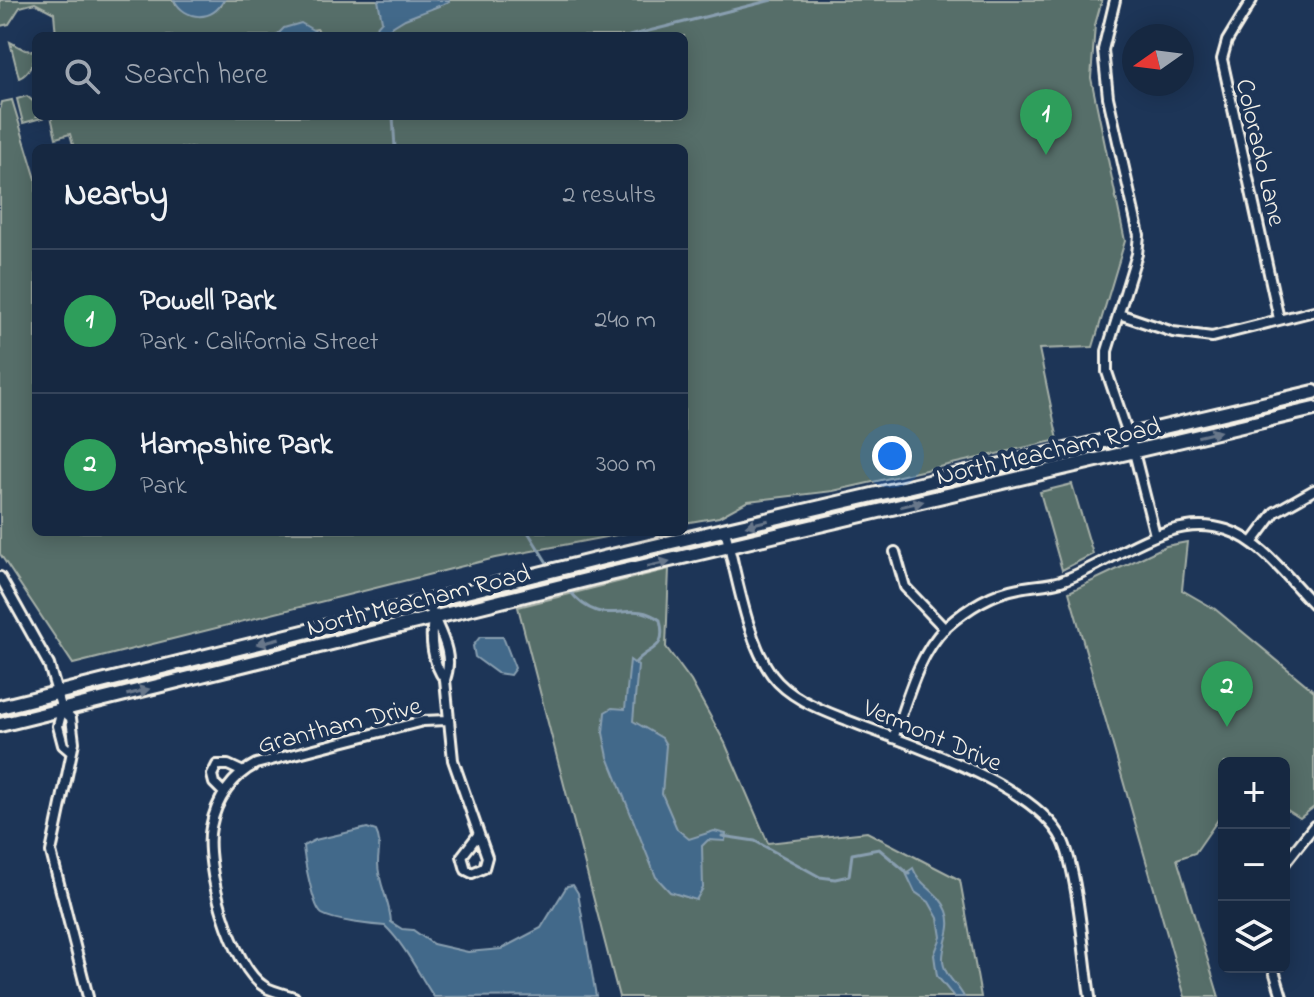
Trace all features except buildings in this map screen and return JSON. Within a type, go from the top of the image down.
[{"type":"main road","name":"North Meacham Road","points":[[0,707],[571,566],[1314,392]]},
{"type":"main road","name":"North Meacham Road","points":[[0,725],[545,590],[730,549],[1314,409]]},
{"type":"street","points":[[1115,0],[1103,50],[1108,97],[1139,235],[1107,351],[1107,372],[1125,437],[1134,452],[1155,535]]},
{"type":"street","name":"Colorado Lane","points":[[1252,0],[1227,41],[1222,59],[1279,319]]},
{"type":"street","points":[[1119,314],[1173,332],[1212,337],[1314,311]]},
{"type":"street","points":[[1252,543],[1275,512],[1314,490]]},
{"type":"street","points":[[893,738],[926,653],[945,629],[999,592],[1062,581],[1155,535],[1193,526],[1227,530],[1252,543],[1314,605]]},
{"type":"street","name":"Vermont Drive","points":[[725,531],[761,659],[774,678],[816,707],[1001,784],[1030,801],[1049,820],[1063,842],[1069,865],[1090,997]]},
{"type":"street","points":[[895,552],[905,587],[945,629]]},
{"type":"street","points":[[0,577],[49,665],[62,710],[72,722],[74,742],[51,852],[88,997]]},
{"type":"street","points":[[428,601],[433,619],[444,633],[449,670],[445,680],[447,720],[453,760],[478,835]]},
{"type":"street","points":[[433,619],[430,636],[439,672],[445,680]]},
{"type":"street","points":[[62,710],[58,726],[63,745],[70,751]]},
{"type":"street","name":"Grantham Drive","points":[[291,997],[263,992],[241,963],[211,865],[211,827],[224,793],[241,771],[273,759],[423,721],[447,720]]},
{"type":"street","name":"Grantham Drive","points":[[224,793],[214,783],[212,775],[217,765],[228,765],[241,771]]},
{"type":"street","points":[[1290,856],[1314,826]]},
{"type":"street","points":[[1275,973],[1282,997]]},
{"type":"green space","points":[[0,0],[174,0],[176,4],[221,6],[224,0],[1102,0],[1095,25],[1091,78],[1125,241],[1093,347],[1039,349],[1058,440],[833,491],[748,501],[719,517],[688,522],[688,144],[73,144],[70,134],[56,138],[52,120],[688,120],[688,32],[320,32],[317,29],[299,32],[56,32],[54,13],[35,3],[20,7],[9,24],[0,26]]},
{"type":"green space","points":[[10,42],[32,51],[32,65],[19,78]]},
{"type":"green space","points":[[27,96],[32,100],[34,120],[23,123],[17,99]]},
{"type":"green space","points":[[12,100],[32,166],[32,536],[611,536],[495,558],[73,664],[0,554],[2,102]]},
{"type":"green space","points":[[1072,484],[1093,554],[1062,570],[1040,492]]},
{"type":"green space","points":[[1187,542],[1182,590],[1215,609],[1314,691],[1314,807],[1300,818],[1290,812],[1290,757],[1218,757],[1218,820],[1195,853],[1177,859],[1219,997],[1185,997],[1069,592],[1166,546]]},
{"type":"green space","points":[[669,569],[666,647],[691,681],[725,743],[768,843],[867,832],[960,880],[981,997],[619,997],[518,607]]},
{"type":"water","points":[[174,0],[224,0],[213,12],[199,16],[185,12]]},
{"type":"water","points":[[378,0],[449,0],[384,32],[374,32],[382,21]]},
{"type":"water","points":[[301,23],[316,32],[280,32]]},
{"type":"water","points":[[480,637],[503,637],[515,668],[510,675],[497,673],[475,657],[473,646]]},
{"type":"water","points":[[630,660],[638,666],[633,721],[662,738],[666,745],[662,794],[677,829],[689,839],[714,831],[726,834],[725,841],[708,840],[702,846],[703,888],[696,900],[670,892],[656,877],[608,757],[603,733],[605,712],[612,708],[625,709]]},
{"type":"water","points":[[367,828],[376,831],[379,839],[379,871],[391,922],[402,929],[413,930],[433,944],[468,952],[501,949],[541,928],[567,886],[573,885],[578,893],[596,996],[434,997],[405,950],[385,926],[328,916],[322,914],[315,903],[303,846],[315,840]]},
{"type":"water","points":[[913,868],[947,911],[949,924],[944,965],[964,997],[954,997],[937,976],[934,955],[941,937],[938,918],[929,902],[915,892],[906,873]]},
{"type":"waterway","points":[[645,32],[772,0]]},
{"type":"waterway","points":[[393,120],[395,144]]},
{"type":"waterway","points":[[530,536],[549,566]]},
{"type":"waterway","points":[[569,590],[593,610],[637,611],[660,620],[662,630],[659,643],[635,663]]},
{"type":"waterway","points":[[722,836],[755,841],[820,877],[835,879],[849,876],[852,854],[879,849],[909,874]]},
{"type":"place","name":"Powell Park","points":[[1046,155]]},
{"type":"place","name":"Hampshire Park","points":[[1227,727]]}]
